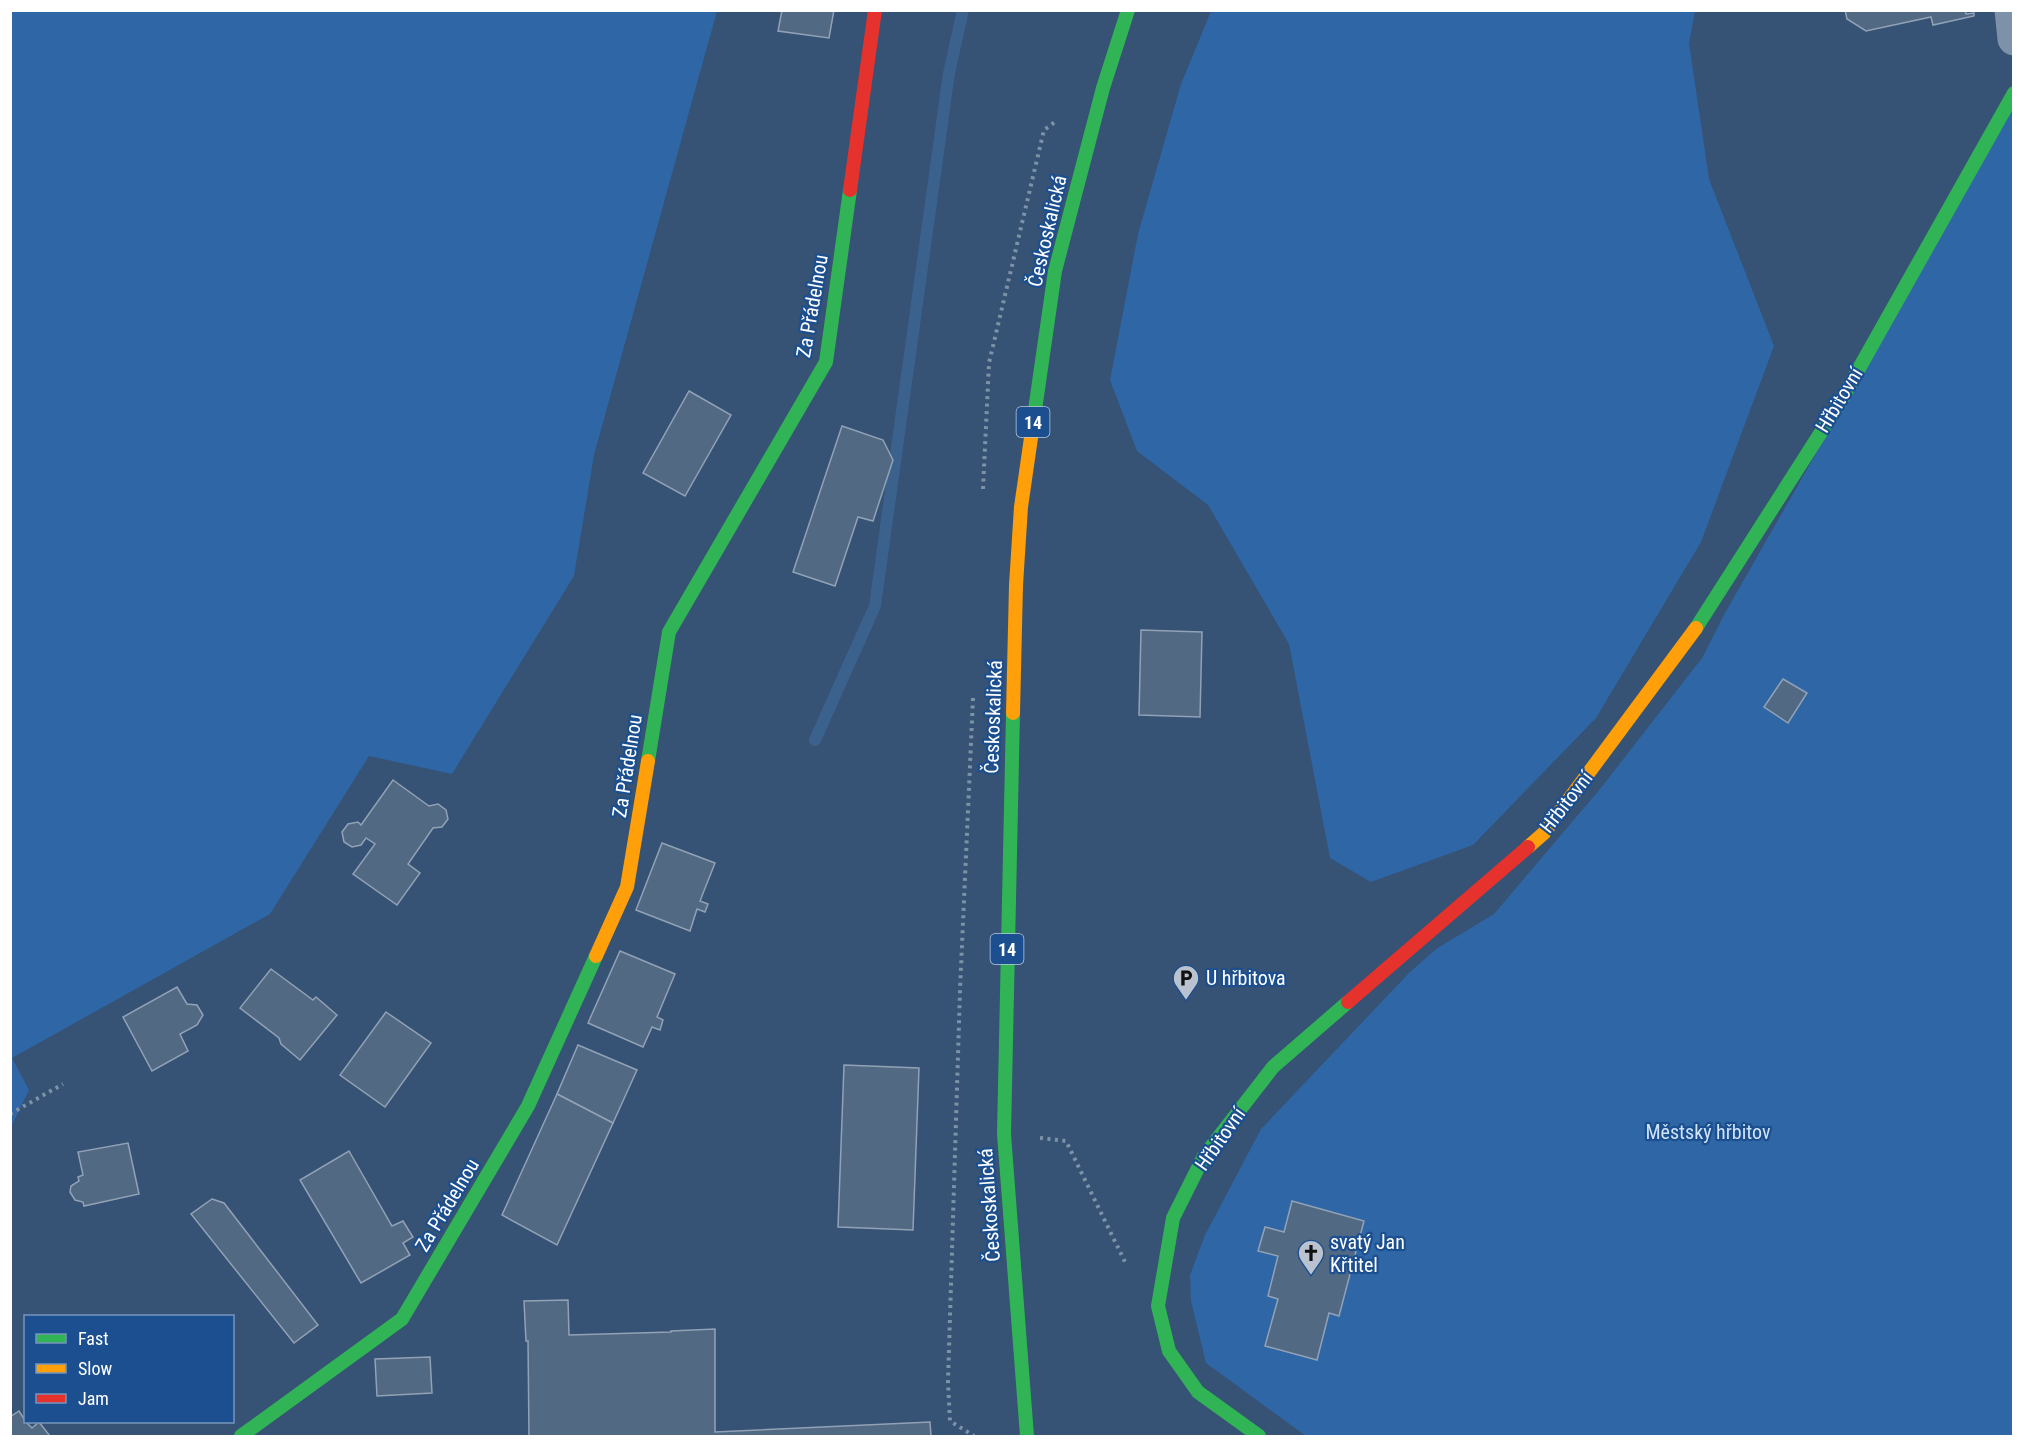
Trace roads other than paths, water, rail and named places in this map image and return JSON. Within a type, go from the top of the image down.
[{"type":"street","name":"Za Přádelnou","points":[[241,1437],[402,1319],[528,1106],[627,887],[669,632],[826,362],[876,10]]},
{"type":"street","name":"Českoskalická","points":[[1027,1437],[1004,1134],[1011,740],[1021,507],[1055,271],[1103,88],[1128,10]]},
{"type":"street","points":[[2011,10],[2013,39]]},
{"type":"street","name":"Hřbitovní","points":[[1259,1437],[1198,1392],[1169,1351],[1158,1306],[1173,1218],[1204,1156],[1273,1067],[1544,833],[1702,620],[1839,404],[2013,93]]},
{"type":"waterway","points":[[815,740],[875,606],[949,73],[963,10]]},
{"type":"place","name":"U hřbitova","points":[[1186,1001]]},
{"type":"place","name":"svatý Jan Křtitel","points":[[1311,1276]]},
{"type":"park label","name":"Městský hřbitov","points":[[1708,1132]]}]
